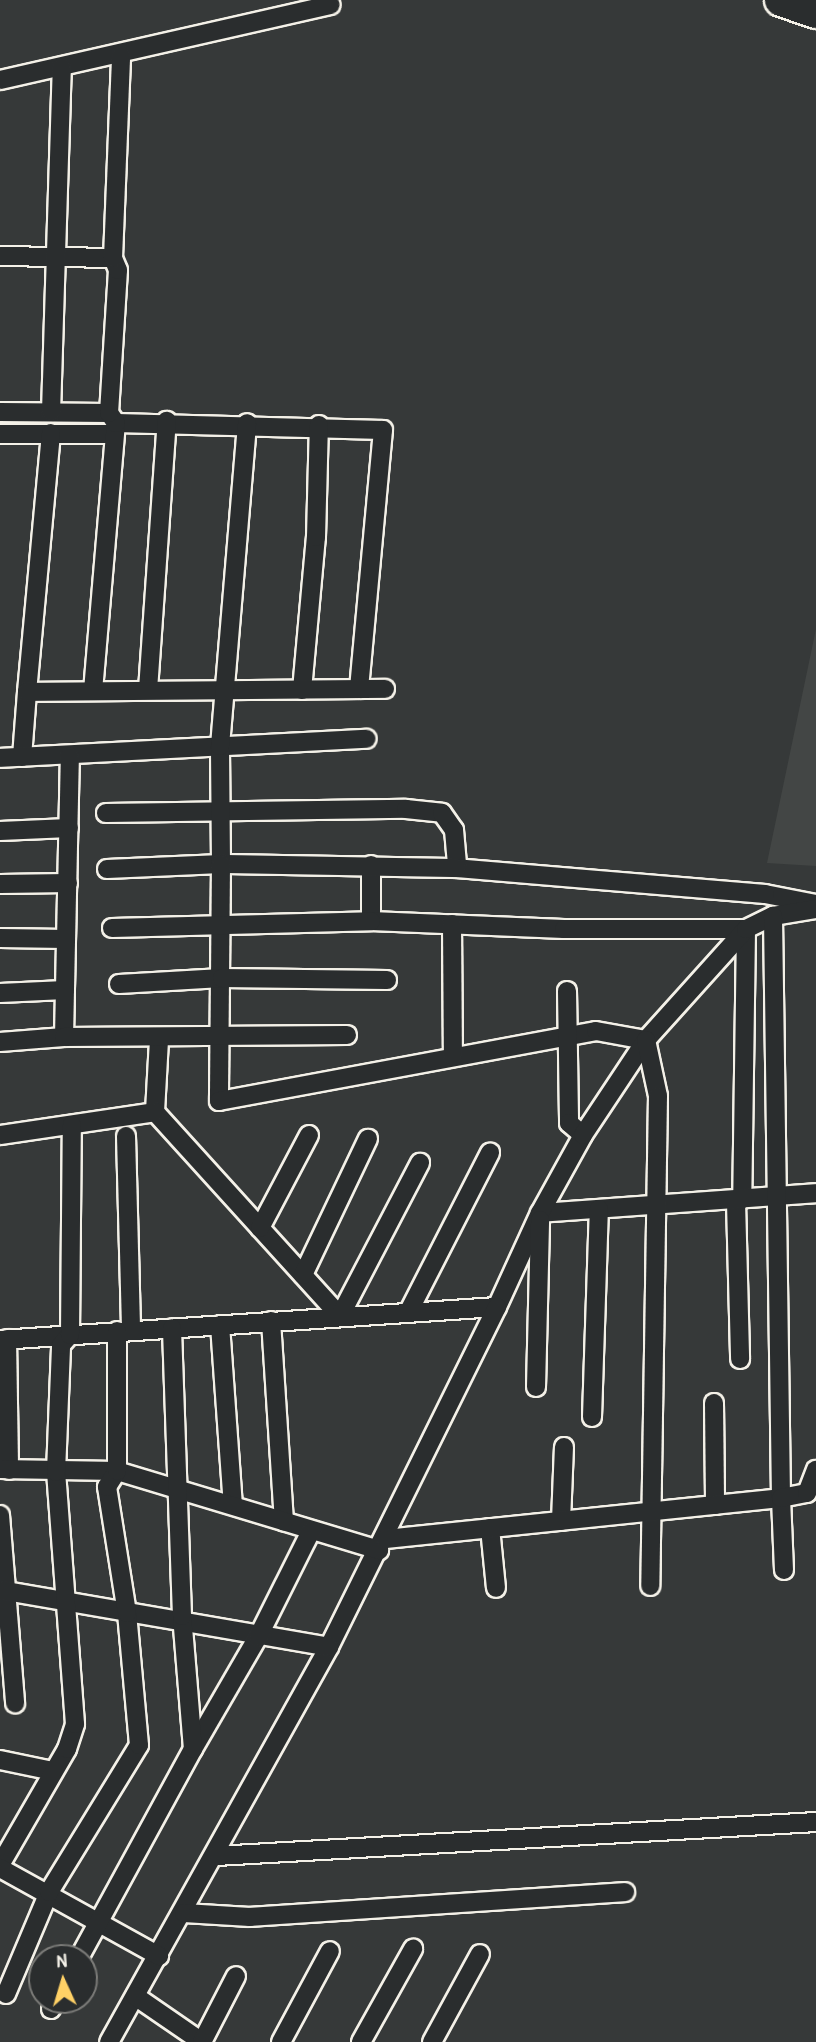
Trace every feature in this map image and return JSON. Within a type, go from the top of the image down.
[{"type":"highway","points":[[781,0],[816,12]]},
{"type":"street","points":[[0,80],[121,55],[331,5]]},
{"type":"street","points":[[93,691],[113,423],[118,270],[113,258],[121,55]]},
{"type":"street","points":[[51,412],[62,67]]},
{"type":"street","points":[[0,256],[113,258]]},
{"type":"street","points":[[0,412],[51,412],[113,423]]},
{"type":"street","points":[[148,690],[167,421]]},
{"type":"street","points":[[0,434],[51,433],[113,423],[167,421],[319,425],[383,430],[359,689]]},
{"type":"street","points":[[247,423],[220,746],[222,978],[219,1101],[596,1031],[646,1040]]},
{"type":"street","points":[[302,690],[316,537],[319,425]]},
{"type":"street","points":[[22,757],[51,433]]},
{"type":"street","points":[[27,692],[223,688],[385,689]]},
{"type":"street","points":[[0,758],[367,739]]},
{"type":"street","points":[[64,1037],[70,756]]},
{"type":"street","points":[[106,813],[406,809],[442,813],[454,830],[457,868]]},
{"type":"street","points":[[0,831],[69,828]]},
{"type":"street","points":[[107,869],[220,864],[457,868],[765,894],[816,906]]},
{"type":"street","points":[[371,865],[371,921]]},
{"type":"street","points":[[0,884],[68,883]]},
{"type":"street","points":[[109,2042],[216,1856],[329,1647],[382,1544],[540,1213],[583,1135],[646,1040],[746,929],[773,916],[816,906]]},
{"type":"street","points":[[773,916],[779,1196],[780,1498],[784,1570]]},
{"type":"street","points":[[112,928],[371,921],[746,929]]},
{"type":"street","points":[[452,924],[453,1056]]},
{"type":"street","points":[[740,1359],[739,1200],[746,929]]},
{"type":"street","points":[[0,939],[66,939]]},
{"type":"street","points":[[119,984],[222,978],[387,980]]},
{"type":"street","points":[[0,993],[65,990]]},
{"type":"street","points":[[567,991],[565,1036],[569,1123],[583,1135]]},
{"type":"street","points":[[0,1042],[64,1037],[159,1040],[220,1035],[347,1035]]},
{"type":"street","points":[[159,1040],[155,1112],[340,1316]]},
{"type":"street","points":[[646,1040],[658,1096],[648,1512],[650,1587]]},
{"type":"street","points":[[0,1135],[155,1112]]},
{"type":"street","points":[[72,1125],[69,1335],[61,1345],[56,1472],[68,1603],[75,1724],[67,1749],[0,1866],[100,1920],[159,1956]]},
{"type":"street","points":[[260,1228],[309,1135]]},
{"type":"street","points":[[6,1994],[49,1892],[139,1745],[127,1613],[107,1487],[117,1471],[124,1331],[126,1136]]},
{"type":"street","points":[[303,1275],[368,1139]]},
{"type":"street","points":[[409,1311],[489,1153]]},
{"type":"street","points":[[340,1316],[420,1163]]},
{"type":"street","points":[[540,1213],[816,1193]]},
{"type":"street","points":[[592,1417],[599,1209]]},
{"type":"street","points":[[536,1387],[540,1213]]},
{"type":"street","points":[[497,1307],[4,1340],[4,1469],[117,1471],[176,1486],[311,1531],[382,1544],[491,1528],[780,1498],[807,1493],[816,1470]]},
{"type":"street","points":[[271,1321],[284,1522]]},
{"type":"street","points":[[220,1325],[233,1505]]},
{"type":"street","points":[[172,1328],[182,1622],[193,1749]]},
{"type":"street","points":[[714,1403],[715,1505]]},
{"type":"street","points":[[561,1521],[564,1447]]},
{"type":"street","points":[[0,1515],[15,1703]]},
{"type":"street","points":[[491,1528],[496,1588]]},
{"type":"street","points":[[87,1944],[193,1749],[258,1637],[311,1531]]},
{"type":"street","points":[[4,1591],[258,1637],[329,1647]]},
{"type":"street","points":[[0,1760],[52,1771]]},
{"type":"street","points":[[216,1856],[816,1822]]},
{"type":"street","points":[[184,1913],[250,1917],[625,1892]]},
{"type":"street","points":[[361,2042],[413,1949]]},
{"type":"street","points":[[281,2042],[330,1951]]},
{"type":"street","points":[[432,2042],[480,1954]]},
{"type":"street","points":[[135,1996],[202,2042],[236,1976]]},
{"type":"shaded area","points":[[816,629],[816,866],[767,863]]}]
